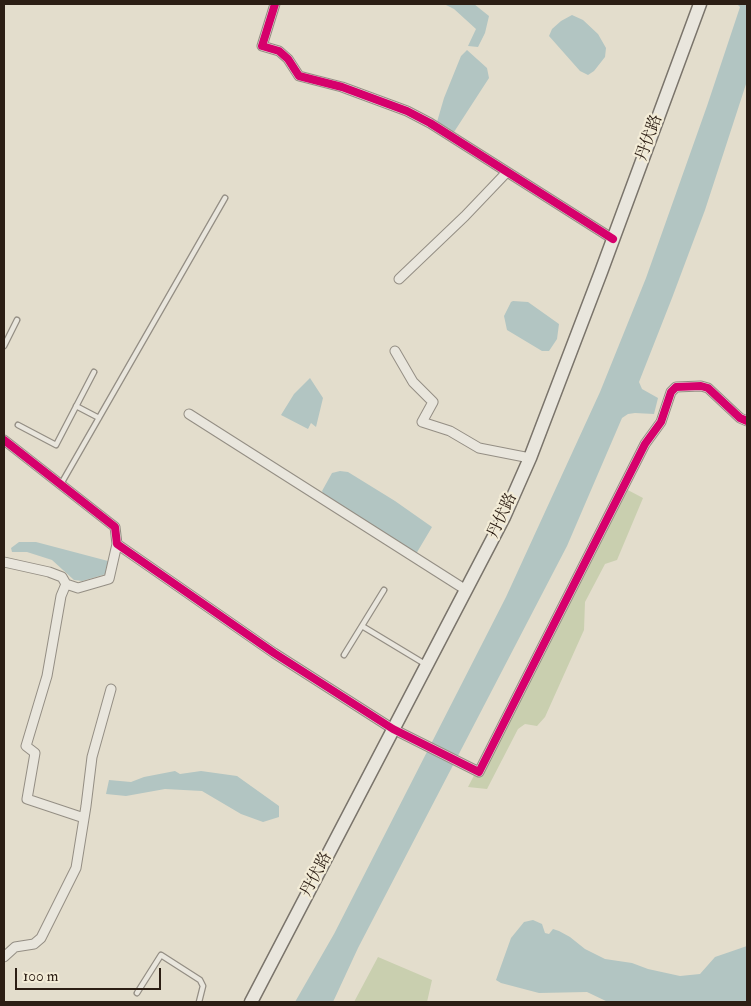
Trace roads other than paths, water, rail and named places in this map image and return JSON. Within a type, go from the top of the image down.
[{"type":"main road","name":"丹伏路","points":[[251,1002],[399,732],[426,666],[504,517],[530,458],[700,4]]},
{"type":"street","points":[[275,4],[262,46],[279,51],[288,59],[299,76],[342,87],[407,111],[430,123],[613,239]]},
{"type":"street","points":[[399,279],[421,260],[507,172]]},
{"type":"street","points":[[394,351],[413,382],[434,402],[422,422],[450,431],[479,448],[530,458]]},
{"type":"street","points":[[117,544],[274,653],[399,732],[479,772],[645,444],[661,422],[671,392],[676,387],[701,386],[708,388],[740,418],[747,421]]},
{"type":"street","points":[[188,414],[466,590]]},
{"type":"street","points":[[4,440],[115,527],[117,544],[109,579],[78,588],[66,584],[62,578],[49,572],[4,562]]},
{"type":"street","points":[[66,584],[61,596],[48,676],[26,746],[35,753],[27,800],[84,818]]},
{"type":"street","points":[[4,957],[16,947],[34,944],[41,938],[76,868],[92,758],[112,689]]},
{"type":"lane","points":[[61,484],[225,198]]},
{"type":"lane","points":[[4,346],[17,320]]},
{"type":"lane","points":[[18,425],[56,445],[94,372]]},
{"type":"lane","points":[[76,406],[99,418]]},
{"type":"lane","points":[[344,655],[384,590]]},
{"type":"lane","points":[[362,626],[426,666]]},
{"type":"lane","points":[[137,992],[162,955],[200,980],[203,986],[200,1002]]}]
